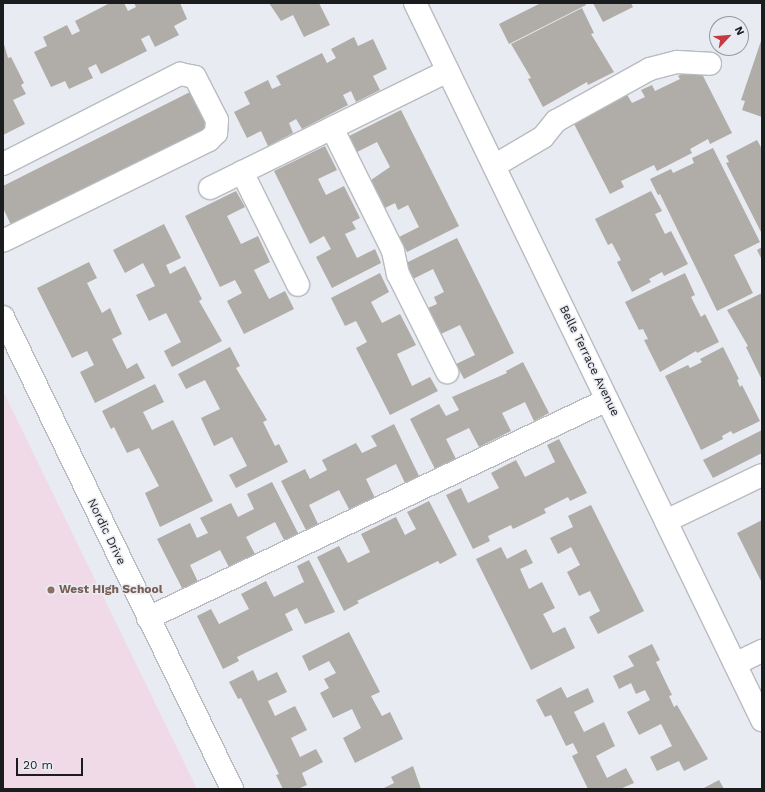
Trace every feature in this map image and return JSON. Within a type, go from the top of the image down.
[{"type":"street","name":"Belle Terrace Avenue","points":[[415,3],[762,720]]},
{"type":"street","points":[[494,166],[543,137],[556,121],[650,69],[677,62],[710,64]]},
{"type":"street","points":[[210,188],[448,71]]},
{"type":"street","points":[[3,164],[180,74],[195,77],[217,120],[216,133],[209,140],[3,240]]},
{"type":"street","points":[[332,128],[393,251],[398,274],[447,372]]},
{"type":"street","points":[[242,172],[298,285]]},
{"type":"street","name":"Nordic Drive","points":[[3,317],[232,789]]},
{"type":"street","points":[[148,618],[607,400]]},
{"type":"street","points":[[666,521],[762,475]]},
{"type":"street","points":[[735,664],[762,651]]},
{"type":"shaded area","name":"West High School","points":[[3,391],[197,789],[3,789]]},
{"type":"building","points":[[110,3],[124,3],[128,11],[136,7],[134,3],[180,3],[187,19],[174,26],[179,35],[155,47],[149,35],[141,39],[147,51],[101,74],[96,64],[88,68],[93,78],[69,89],[65,81],[51,87],[34,52],[47,46],[43,37],[67,25],[72,35],[80,31],[75,21]]},
{"type":"building","points":[[269,3],[319,3],[330,25],[304,37],[293,15],[281,21]]},
{"type":"building","points":[[541,3],[585,3],[586,5],[509,44],[499,24]]},
{"type":"building","points":[[593,3],[631,3],[633,7],[603,22]]},
{"type":"building","points":[[582,8],[594,33],[591,34],[614,72],[588,85],[587,82],[543,107],[528,79],[531,78],[511,44]]},
{"type":"building","points":[[354,37],[358,46],[373,39],[387,69],[373,76],[380,90],[356,102],[351,91],[343,95],[348,105],[302,129],[296,119],[289,123],[293,133],[268,146],[261,131],[247,138],[234,112],[250,104],[244,92],[268,80],[272,89],[281,85],[276,76],[322,53],[327,63],[336,58],[331,49]]},
{"type":"building","points":[[762,38],[762,117],[742,110],[745,101],[741,100]]},
{"type":"building","points":[[3,41],[8,58],[11,57],[24,83],[21,85],[26,94],[13,100],[25,124],[3,135]]},
{"type":"building","points":[[700,70],[732,133],[710,144],[708,139],[690,149],[692,153],[657,171],[654,165],[621,181],[624,187],[610,194],[572,120],[626,93],[632,103],[645,97],[641,90],[652,85],[655,91],[680,79],[678,76],[688,71],[690,74]]},
{"type":"building","points":[[194,90],[213,126],[12,227],[3,208],[3,186]]},
{"type":"building","points":[[401,110],[459,226],[407,252],[399,237],[419,227],[408,205],[398,210],[395,203],[385,208],[371,180],[390,167],[377,142],[357,152],[349,136]]},
{"type":"building","points":[[757,140],[762,149],[762,234],[726,163],[729,162],[726,156]]},
{"type":"building","points":[[325,146],[337,170],[318,179],[326,195],[344,186],[360,218],[352,222],[356,229],[345,234],[357,258],[375,249],[381,263],[332,288],[316,257],[331,249],[324,236],[310,244],[274,171]]},
{"type":"building","points":[[713,148],[760,242],[734,255],[753,293],[717,311],[660,194],[658,195],[650,179],[671,169],[673,173],[694,163],[692,158]]},
{"type":"building","points":[[236,191],[245,207],[227,216],[241,244],[258,236],[270,262],[254,270],[269,299],[285,291],[294,309],[244,334],[227,301],[242,293],[235,280],[220,287],[185,216]]},
{"type":"building","points":[[651,191],[662,211],[655,214],[665,234],[671,231],[688,264],[664,276],[662,272],[649,279],[651,282],[632,292],[617,262],[621,260],[612,243],[608,245],[595,219]]},
{"type":"building","points":[[164,224],[181,258],[166,265],[170,274],[185,266],[202,299],[199,301],[222,341],[172,367],[164,351],[181,342],[166,313],[149,321],[136,295],[155,286],[143,263],[125,273],[113,250]]},
{"type":"building","points":[[457,238],[514,353],[464,379],[456,364],[475,355],[460,325],[441,334],[428,308],[437,304],[434,297],[444,292],[433,269],[413,279],[406,263]]},
{"type":"building","points":[[762,247],[762,260],[757,250]]},
{"type":"building","points":[[89,262],[97,278],[87,283],[102,313],[110,308],[122,334],[112,339],[127,369],[137,363],[145,378],[95,403],[80,372],[94,365],[87,351],[72,358],[37,288]]},
{"type":"building","points":[[380,273],[389,292],[371,302],[382,323],[400,314],[416,345],[397,354],[412,386],[430,377],[438,391],[390,415],[356,348],[367,342],[356,321],[345,326],[331,298]]},
{"type":"building","points":[[685,273],[695,295],[691,297],[701,317],[705,314],[719,342],[697,353],[696,351],[660,372],[644,340],[648,339],[643,329],[639,330],[625,302]]},
{"type":"building","points":[[762,293],[762,380],[746,347],[748,346],[727,310]]},
{"type":"building","points":[[230,347],[240,366],[236,368],[267,420],[263,422],[275,446],[279,444],[288,462],[236,488],[229,475],[247,466],[232,437],[214,446],[201,418],[220,409],[205,380],[186,389],[178,374]]},
{"type":"building","points":[[723,347],[739,379],[737,380],[740,387],[742,385],[760,421],[733,434],[731,431],[722,436],[723,439],[701,450],[665,376],[688,365],[690,368],[702,362],[700,359]]},
{"type":"building","points":[[523,362],[549,413],[534,421],[525,402],[502,413],[511,431],[479,447],[469,428],[446,439],[456,459],[435,469],[410,419],[439,404],[446,416],[459,410],[452,397],[507,373],[506,371]]},
{"type":"building","points":[[155,384],[164,402],[143,412],[152,430],[173,420],[213,501],[160,527],[145,493],[159,486],[139,448],[127,453],[114,427],[111,429],[102,411]]},
{"type":"building","points":[[394,424],[419,476],[405,483],[396,464],[366,479],[375,498],[350,511],[339,490],[309,505],[319,526],[307,532],[281,481],[305,469],[310,479],[327,470],[322,460],[356,443],[362,453],[377,446],[371,436]]},
{"type":"building","points":[[762,430],[762,453],[713,478],[703,460]]},
{"type":"building","points":[[559,439],[587,493],[570,501],[568,497],[544,509],[546,513],[513,529],[511,525],[488,536],[490,541],[473,549],[446,495],[461,488],[468,503],[499,488],[491,473],[516,460],[525,477],[555,462],[547,445]]},
{"type":"building","points":[[272,482],[299,535],[285,542],[275,522],[246,537],[256,556],[230,569],[220,550],[190,565],[199,584],[184,592],[157,539],[190,523],[197,538],[208,533],[200,518],[231,503],[238,517],[254,509],[247,494]]},
{"type":"building","points":[[429,501],[457,555],[440,564],[438,561],[357,601],[359,603],[344,611],[317,557],[339,546],[348,563],[370,552],[361,534],[396,517],[405,535],[416,529],[407,512]]},
{"type":"building","points":[[591,505],[644,611],[598,634],[589,617],[600,611],[590,591],[579,596],[567,572],[580,565],[571,547],[558,554],[550,538],[573,527],[568,516]]},
{"type":"building","points":[[762,520],[762,583],[737,533]]},
{"type":"building","points":[[501,547],[507,559],[526,549],[533,563],[520,569],[529,589],[542,582],[555,608],[543,614],[553,633],[565,627],[575,648],[531,670],[476,559]]},
{"type":"building","points":[[309,560],[335,612],[305,624],[297,608],[285,614],[293,630],[237,657],[239,661],[223,669],[197,616],[211,609],[219,624],[249,609],[241,594],[266,581],[274,597],[304,582],[297,566]]},
{"type":"building","points":[[349,632],[380,692],[371,696],[382,716],[390,712],[403,739],[355,763],[343,738],[361,728],[352,709],[333,718],[320,693],[329,688],[324,679],[336,673],[329,661],[309,671],[302,656]]},
{"type":"building","points":[[652,644],[660,660],[656,662],[672,695],[669,696],[674,707],[677,705],[708,759],[684,771],[679,761],[657,771],[650,757],[672,746],[661,724],[639,735],[627,712],[650,700],[645,690],[636,694],[631,683],[619,689],[613,676],[634,666],[628,656]]},
{"type":"building","points":[[253,670],[258,681],[277,672],[287,692],[268,701],[275,716],[295,706],[307,730],[291,738],[300,757],[316,749],[323,762],[302,773],[307,785],[298,789],[283,789],[276,775],[279,774],[241,698],[238,699],[229,682]]},
{"type":"building","points":[[561,687],[567,698],[588,688],[594,702],[574,712],[584,732],[604,722],[615,746],[596,756],[607,778],[626,768],[634,783],[620,789],[588,789],[572,756],[578,753],[573,743],[566,746],[551,715],[545,717],[536,700]]},
{"type":"building","points":[[413,766],[421,789],[382,789],[394,783],[391,777]]},
{"type":"building","points":[[719,780],[724,789],[702,789]]},
{"type":"place","name":"West High School","points":[[51,590]]}]
